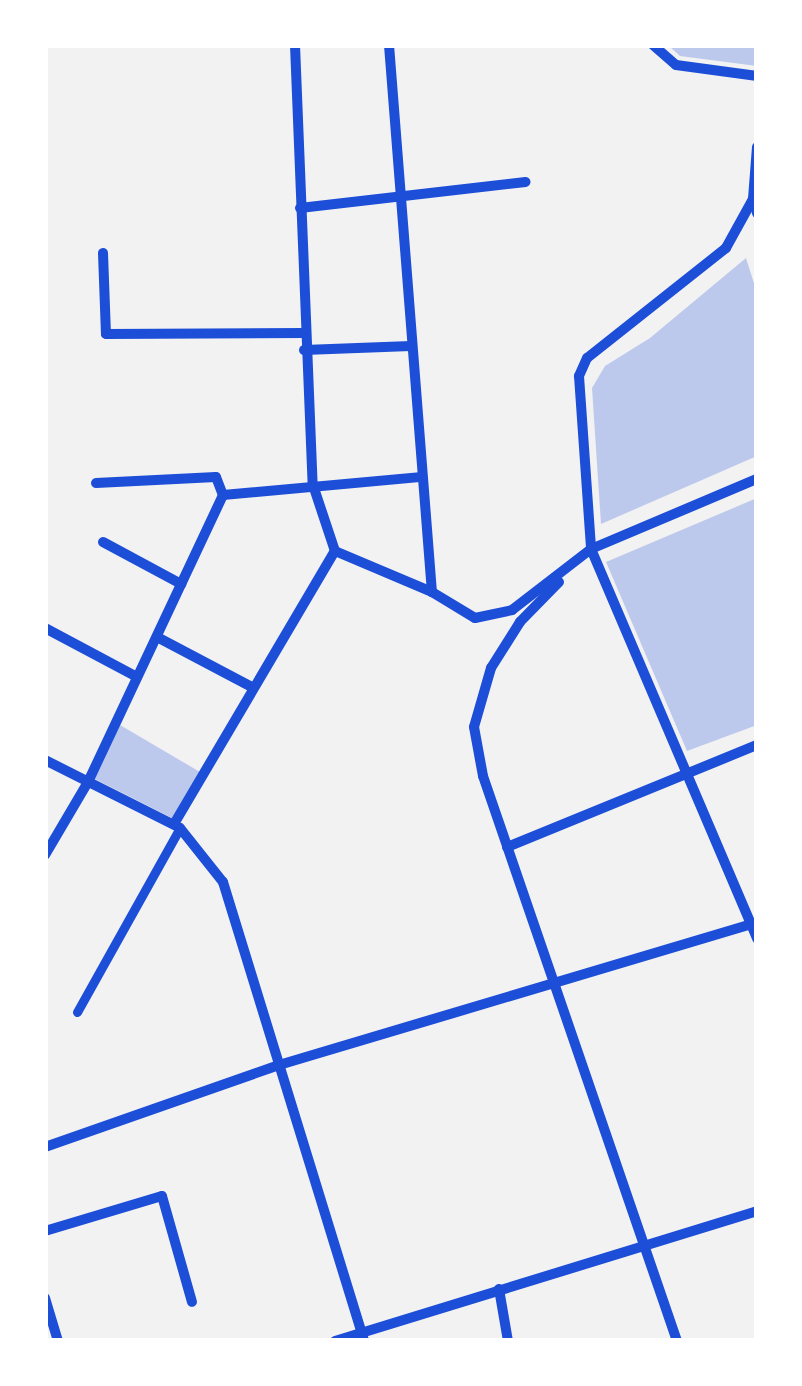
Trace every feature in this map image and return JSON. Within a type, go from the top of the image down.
[{"type":"street","points":[[295,45],[304,350],[313,485],[335,551],[432,592],[475,618],[512,610],[591,549],[757,479]]},
{"type":"street","points":[[390,45],[432,592]]},
{"type":"street","points":[[654,45],[676,64],[757,76]]},
{"type":"street","points":[[757,147],[752,198],[726,248],[587,358],[579,376],[591,549],[754,923],[757,940]]},
{"type":"street","points":[[300,208],[526,182]]},
{"type":"street","points":[[752,198],[757,213]]},
{"type":"street","points":[[103,253],[106,334],[304,334]]},
{"type":"street","points":[[304,350],[411,346]]},
{"type":"street","points":[[45,854],[88,782],[222,495],[216,477],[96,483]]},
{"type":"street","points":[[222,495],[422,477]]},
{"type":"street","points":[[103,542],[181,584]]},
{"type":"street","points":[[591,549],[520,622],[491,668],[474,727],[507,847],[678,1341]]},
{"type":"street","points":[[77,1012],[250,686],[335,551]]},
{"type":"street","points":[[45,628],[137,678]]},
{"type":"street","points":[[156,637],[250,686]]},
{"type":"street","points":[[507,847],[757,745]]},
{"type":"street","points":[[45,760],[177,826],[223,882],[362,1337]]},
{"type":"street","points":[[45,1147],[279,1064],[754,923]]},
{"type":"street","points":[[45,1231],[162,1196],[192,1302]]},
{"type":"street","points":[[335,1341],[362,1337],[645,1242],[757,1211]]},
{"type":"street","points":[[499,1289],[508,1341]]},
{"type":"street","points":[[45,1298],[58,1341]]},
{"type":"building","points":[[668,45],[757,45],[757,66],[680,56]]},
{"type":"building","points":[[746,258],[757,293],[757,456],[601,524],[592,388],[605,366],[650,338]]},
{"type":"building","points":[[757,498],[757,725],[687,751],[606,562]]},
{"type":"building","points":[[120,725],[200,772],[172,818],[95,779]]}]
